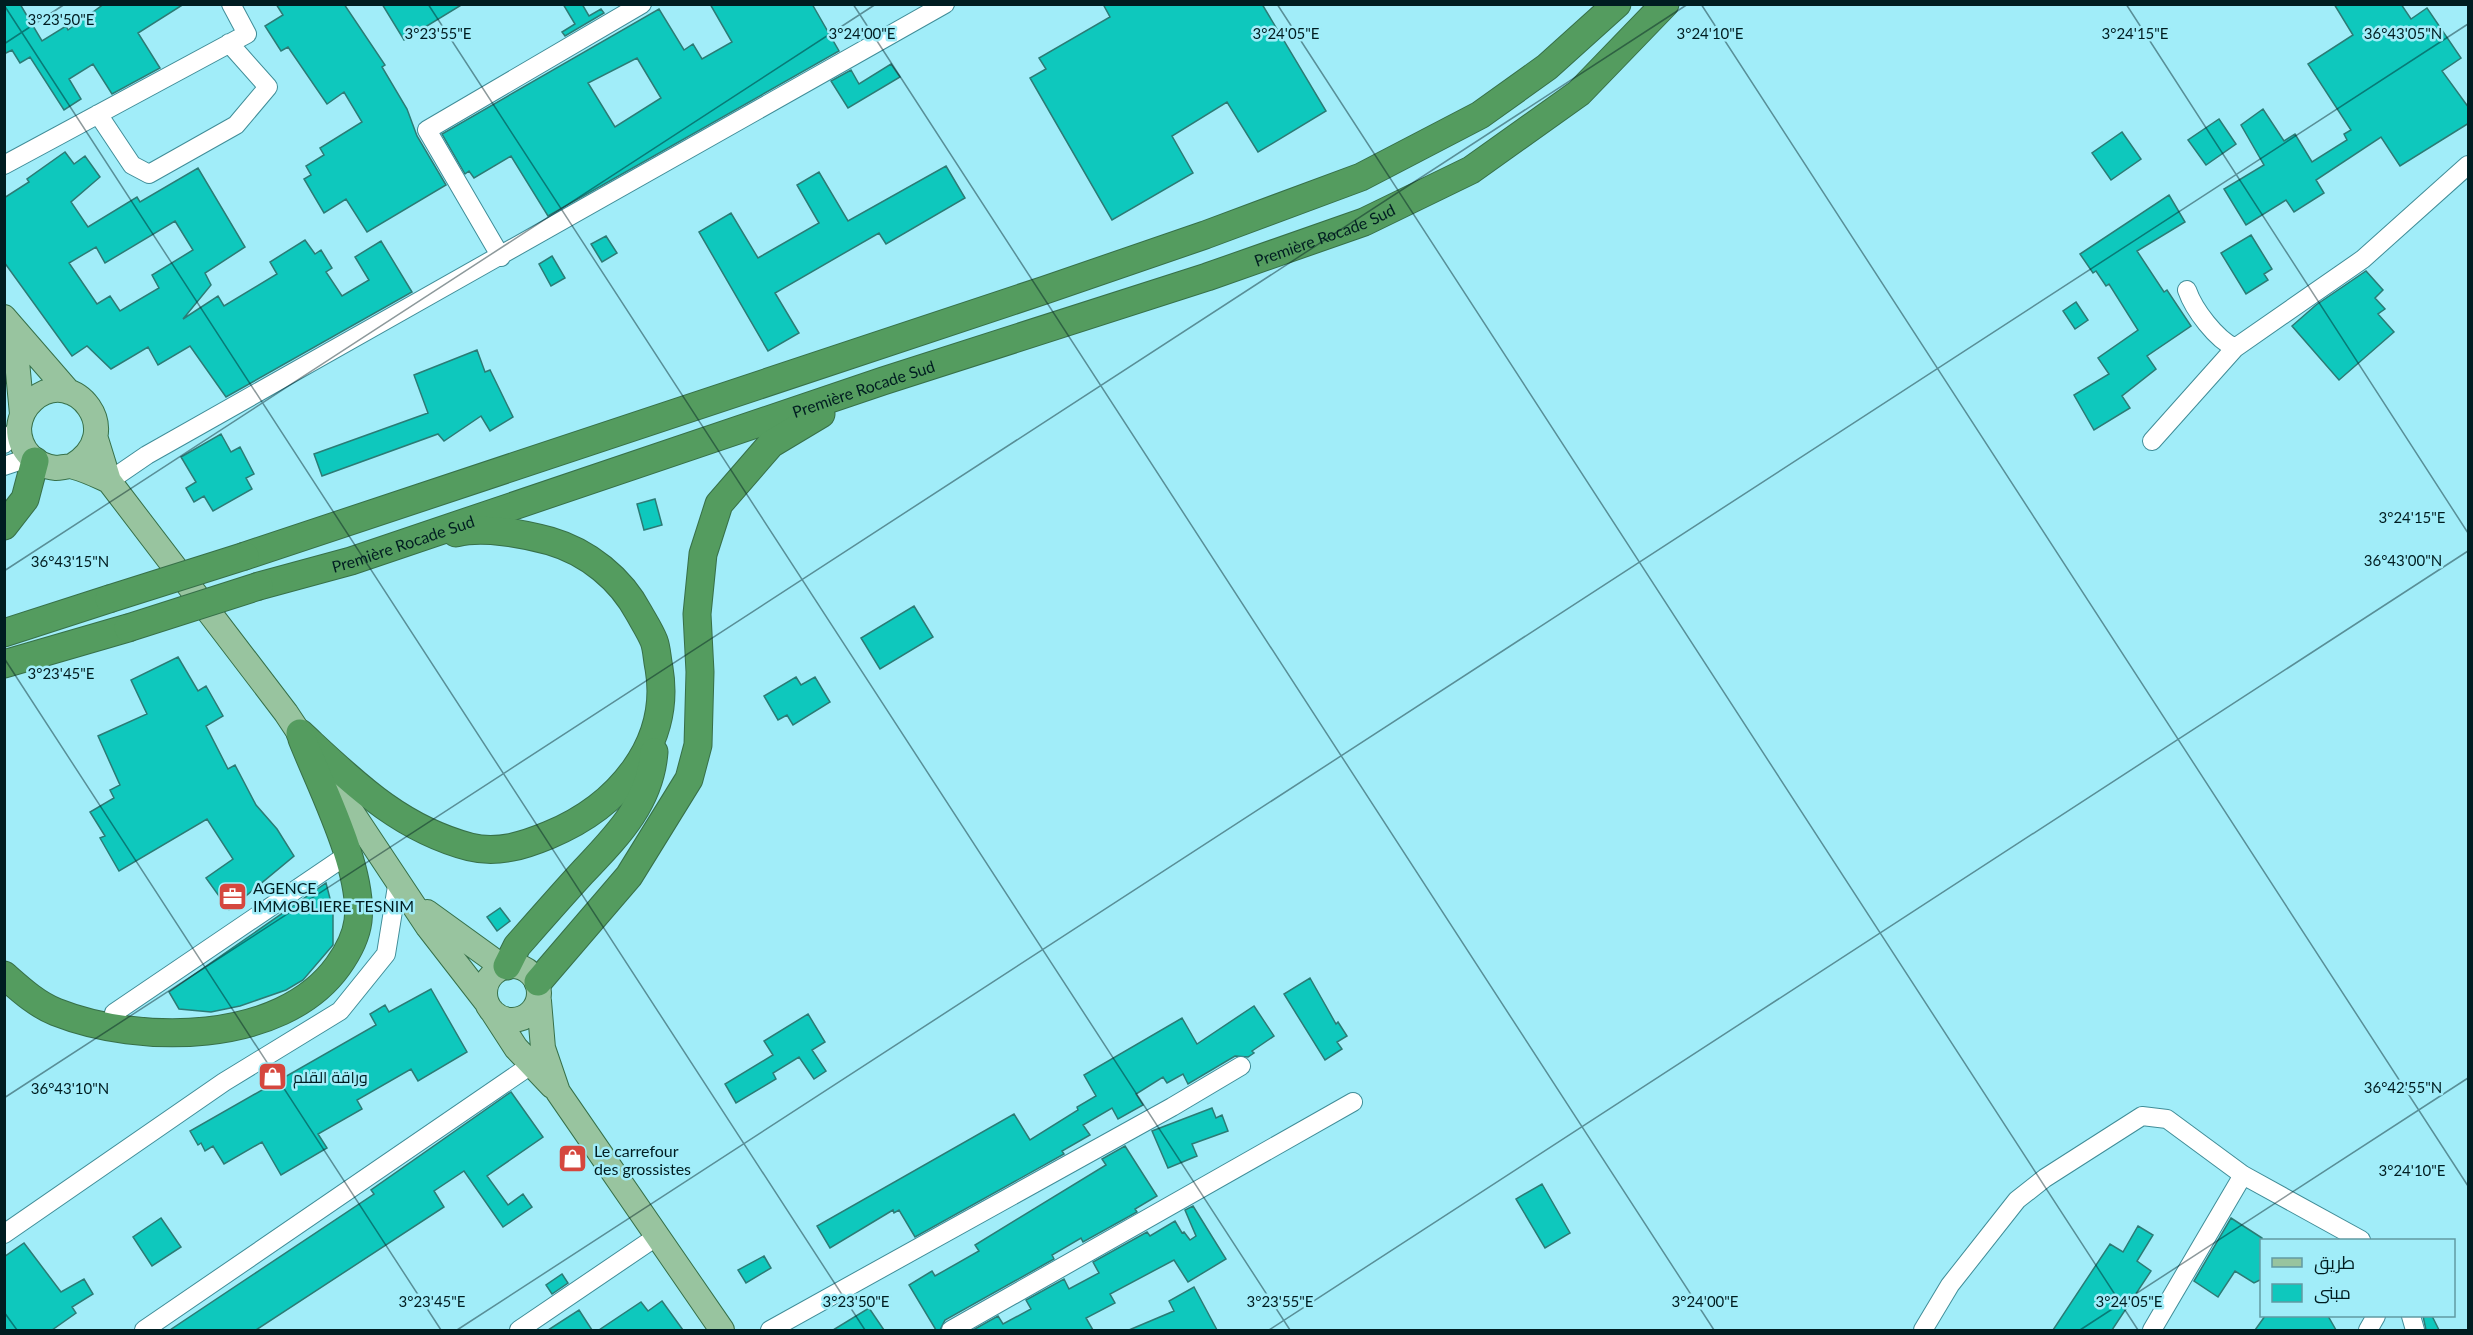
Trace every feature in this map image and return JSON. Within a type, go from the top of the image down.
[{"type":"highway","points":[[4,633],[244,556],[1056,287],[1361,177],[1480,115],[1547,67],[1617,4]]},
{"type":"highway","name":"Première Rocade Sud","points":[[16,660],[128,628],[259,586],[351,561],[883,381],[1364,222],[1471,170],[1579,93],[1665,4]]},
{"type":"highway","points":[[539,991],[629,876],[689,779],[699,745],[700,672],[697,614],[703,554],[719,504],[771,444],[801,425],[883,381]]},
{"type":"highway","points":[[4,526],[25,499],[32,481],[33,459]]},
{"type":"highway","points":[[351,561],[460,532],[522,533],[570,547],[600,567],[628,593],[654,642],[662,686],[653,766],[643,798],[625,827],[517,946],[505,966]]},
{"type":"highway","points":[[4,678],[16,660]]},
{"type":"highway","points":[[300,733],[363,792],[414,826],[472,848],[517,848],[566,828],[605,802],[637,768],[656,733]]},
{"type":"highway","points":[[4,975],[34,1000],[54,1011],[109,1027],[172,1033],[237,1027],[287,1011],[310,996],[329,978],[354,940],[359,903],[347,855],[300,733]]},
{"type":"main road","points":[[9,323],[15,428],[33,459],[59,468],[72,466],[83,460],[96,439]]},
{"type":"main road","points":[[9,323],[69,392],[89,405],[97,427],[96,439],[109,480],[300,733],[446,953],[531,1065],[558,1092],[722,1330]]},
{"type":"main road","points":[[15,428],[28,404],[47,392],[69,392]]},
{"type":"main road","points":[[72,466],[109,480]]},
{"type":"main road","points":[[404,890],[505,966],[525,968],[539,991],[543,1048],[558,1092]]},
{"type":"main road","points":[[505,966],[490,976],[486,984],[489,1007],[509,1020],[518,1020],[527,1016],[539,991]]},
{"type":"street","points":[[4,165],[247,34],[231,4]]},
{"type":"street","points":[[501,257],[427,130],[642,4]]},
{"type":"street","points":[[109,480],[147,455],[501,257],[945,4]]},
{"type":"street","points":[[98,114],[132,165],[149,174],[236,125],[268,87],[229,43]]},
{"type":"street","points":[[2152,441],[2235,348],[2363,259],[2469,165]]},
{"type":"street","points":[[2187,290],[2190,300],[2225,343],[2235,348]]},
{"type":"street","points":[[4,466],[33,459]]},
{"type":"street","points":[[114,1013],[347,855]]},
{"type":"street","points":[[4,1234],[224,1082],[340,1011],[386,954],[404,890]]},
{"type":"street","points":[[144,1330],[531,1065]]},
{"type":"street","points":[[770,1330],[1161,1113],[1241,1066]]},
{"type":"street","points":[[951,1330],[1353,1102]]},
{"type":"street","points":[[1923,1330],[1950,1285],[2017,1200],[2100,1141],[2142,1116],[2167,1119],[2243,1174],[2359,1239]]},
{"type":"street","points":[[2152,1330],[2243,1174]]},
{"type":"street","points":[[519,1330],[656,1237]]},
{"type":"building","points":[[4,4],[20,4],[42,41],[66,26],[68,30],[104,4],[184,4],[138,33],[160,68],[112,94],[93,64],[69,79],[81,99],[64,110],[30,57],[20,63],[12,50],[4,54]]},
{"type":"building","points":[[276,4],[344,4],[385,65],[382,67],[407,109],[417,136],[446,185],[367,232],[346,199],[324,213],[304,179],[311,175],[306,166],[324,155],[320,148],[362,122],[344,92],[327,104],[288,47],[281,51],[265,26],[283,15]]},
{"type":"building","points":[[382,4],[463,4],[404,40]]},
{"type":"building","points":[[563,4],[582,4],[589,16],[601,9],[604,13],[565,36],[562,32],[575,24]]},
{"type":"building","points":[[710,4],[812,4],[839,51],[548,216],[511,156],[474,178],[469,171],[465,174],[442,134],[659,9],[684,50],[693,44],[702,59],[732,42]],"holes":[[[637,58],[661,98],[615,127],[588,83]]]},
{"type":"building","points":[[1103,4],[1262,4],[1326,111],[1258,152],[1227,102],[1172,136],[1193,173],[1112,220],[1030,78],[1046,69],[1039,58],[1110,17]]},
{"type":"building","points":[[2334,4],[2401,4],[2411,19],[2427,8],[2461,58],[2442,71],[2469,108],[2469,123],[2400,166],[2381,137],[2316,180],[2324,193],[2294,212],[2286,200],[2246,225],[2224,189],[2264,165],[2241,125],[2263,109],[2284,141],[2295,134],[2312,162],[2347,140],[2344,134],[2351,130],[2308,64],[2353,35]]},
{"type":"building","points":[[891,64],[900,77],[848,108],[831,81],[851,70],[859,84]]},
{"type":"building","points":[[2219,119],[2236,144],[2206,165],[2188,140]]},
{"type":"building","points":[[2122,132],[2141,159],[2111,180],[2092,153]]},
{"type":"building","points":[[65,152],[74,164],[85,156],[100,177],[71,202],[88,227],[137,197],[140,202],[198,168],[245,247],[205,273],[211,285],[183,319],[218,296],[224,306],[277,274],[270,262],[305,240],[315,254],[321,250],[332,268],[326,272],[342,296],[369,280],[355,257],[381,241],[412,292],[226,397],[190,346],[158,365],[148,347],[111,369],[87,346],[72,356],[4,262],[4,198],[29,182],[27,179]],"holes":[[[175,221],[193,250],[152,275],[159,288],[120,311],[110,296],[97,304],[69,263],[96,247],[105,263]]]},
{"type":"building","points":[[946,166],[965,198],[886,244],[879,233],[775,293],[799,333],[768,351],[699,232],[731,213],[758,258],[819,223],[797,185],[819,172],[848,221]]},
{"type":"building","points":[[2169,195],[2185,222],[2137,251],[2164,292],[2167,290],[2191,326],[2147,356],[2156,369],[2122,396],[2130,408],[2094,430],[2074,395],[2109,374],[2098,358],[2138,330],[2109,284],[2106,286],[2096,271],[2093,273],[2080,254]]},
{"type":"building","points":[[2251,235],[2272,269],[2264,274],[2268,280],[2246,294],[2221,253]]},
{"type":"building","points":[[606,236],[617,253],[602,262],[591,244]]},
{"type":"building","points":[[552,256],[565,278],[551,286],[539,264]]},
{"type":"building","points":[[2366,271],[2383,290],[2375,298],[2385,309],[2378,314],[2394,332],[2339,380],[2292,326],[2316,305]]},
{"type":"building","points":[[2076,302],[2088,320],[2075,329],[2063,311]]},
{"type":"building","points":[[477,350],[485,372],[490,370],[513,417],[490,431],[481,416],[444,441],[438,434],[322,476],[314,454],[428,413],[414,375]]},
{"type":"building","points":[[221,434],[231,452],[240,447],[254,474],[246,478],[252,489],[213,511],[204,496],[194,502],[186,488],[196,482],[181,457]]},
{"type":"building","points":[[655,499],[662,525],[644,530],[637,504]]},
{"type":"building","points":[[914,606],[933,637],[880,669],[861,638]]},
{"type":"building","points":[[178,657],[198,691],[206,686],[223,716],[206,726],[228,769],[235,765],[256,805],[277,829],[294,856],[229,910],[206,878],[233,859],[207,819],[119,871],[100,838],[105,836],[90,812],[114,798],[110,790],[120,785],[98,736],[147,714],[131,680]]},
{"type":"building","points":[[796,677],[801,685],[815,677],[830,702],[793,725],[787,715],[778,720],[764,696]]},
{"type":"building","points":[[326,883],[333,910],[333,945],[303,980],[286,990],[240,1006],[211,1012],[179,1009],[169,992]]},
{"type":"building","points":[[500,908],[510,921],[497,931],[487,917]]},
{"type":"building","points":[[1310,978],[1336,1024],[1338,1022],[1347,1036],[1337,1042],[1342,1049],[1325,1060],[1284,994]]},
{"type":"building","points":[[431,989],[467,1052],[418,1081],[411,1069],[357,1100],[362,1109],[318,1134],[327,1148],[281,1175],[262,1142],[224,1164],[213,1146],[205,1151],[201,1143],[198,1145],[190,1131],[376,1025],[370,1014],[385,1005],[389,1012]]},
{"type":"building","points":[[1254,1006],[1274,1036],[1252,1051],[1254,1053],[1248,1057],[1235,1056],[1188,1084],[1183,1074],[1167,1083],[1163,1077],[1136,1094],[1143,1105],[1118,1119],[1112,1108],[1083,1125],[1090,1135],[1062,1151],[1064,1154],[915,1237],[899,1210],[894,1213],[893,1210],[830,1248],[817,1226],[1014,1114],[1030,1140],[1096,1096],[1084,1075],[1182,1018],[1197,1044]]},
{"type":"building","points":[[808,1014],[825,1042],[812,1050],[826,1071],[814,1079],[799,1057],[773,1073],[776,1079],[736,1103],[725,1084],[773,1055],[764,1041]]},
{"type":"building","points":[[511,1092],[543,1137],[487,1176],[508,1205],[523,1194],[532,1207],[503,1227],[464,1171],[434,1191],[444,1207],[256,1330],[170,1330],[374,1194],[371,1190]]},
{"type":"building","points":[[1212,1108],[1216,1118],[1222,1115],[1228,1131],[1192,1144],[1197,1156],[1168,1168],[1152,1131]]},
{"type":"building","points":[[1125,1146],[1157,1196],[1135,1209],[1137,1212],[1083,1242],[1081,1238],[1052,1255],[1054,1259],[945,1320],[940,1330],[936,1330],[909,1285],[932,1271],[935,1276],[979,1251],[975,1245],[1106,1165],[1102,1159]]},
{"type":"building","points":[[1542,1184],[1570,1233],[1545,1248],[1516,1199]]},
{"type":"building","points":[[1193,1206],[1226,1259],[1188,1282],[1174,1260],[1110,1294],[1115,1303],[1086,1318],[1093,1330],[973,1330],[998,1316],[1003,1324],[1031,1309],[1026,1300],[1064,1279],[1069,1289],[1099,1273],[1093,1262],[1147,1232],[1150,1236],[1175,1221],[1182,1233],[1184,1232],[1190,1240],[1196,1236],[1185,1210]]},
{"type":"building","points":[[161,1218],[181,1247],[152,1266],[133,1237]]},
{"type":"building","points":[[2231,1218],[2262,1238],[2260,1239],[2260,1280],[2254,1283],[2235,1271],[2218,1297],[2194,1281]]},
{"type":"building","points":[[2138,1226],[2153,1235],[2137,1261],[2151,1271],[2112,1330],[2053,1330],[2110,1244],[2123,1252]]},
{"type":"building","points":[[24,1243],[61,1292],[84,1279],[93,1294],[72,1307],[76,1313],[52,1330],[4,1330],[4,1257]]},
{"type":"building","points":[[764,1256],[771,1268],[746,1283],[738,1270]]},
{"type":"building","points":[[562,1274],[568,1283],[552,1294],[546,1285]]},
{"type":"building","points":[[1194,1287],[1217,1330],[1129,1330],[1174,1311],[1169,1301]]},
{"type":"building","points":[[662,1301],[683,1330],[599,1330],[641,1302],[648,1311]]},
{"type":"building","points":[[869,1308],[884,1330],[833,1330]]},
{"type":"building","points":[[579,1310],[592,1330],[548,1330]]},
{"type":"building","points":[[2264,1317],[2329,1317],[2336,1330],[2255,1330]]},
{"type":"building","points":[[2423,1317],[2432,1317],[2439,1330],[2426,1330]]},
{"type":"place","name":"AGENCE IMMOBLIERE TESNIM","points":[[232,896]]},
{"type":"place","name":"وراقة القلم","points":[[272,1076]]},
{"type":"place","name":"Le carrefour des grossistes","points":[[573,1159]]}]
